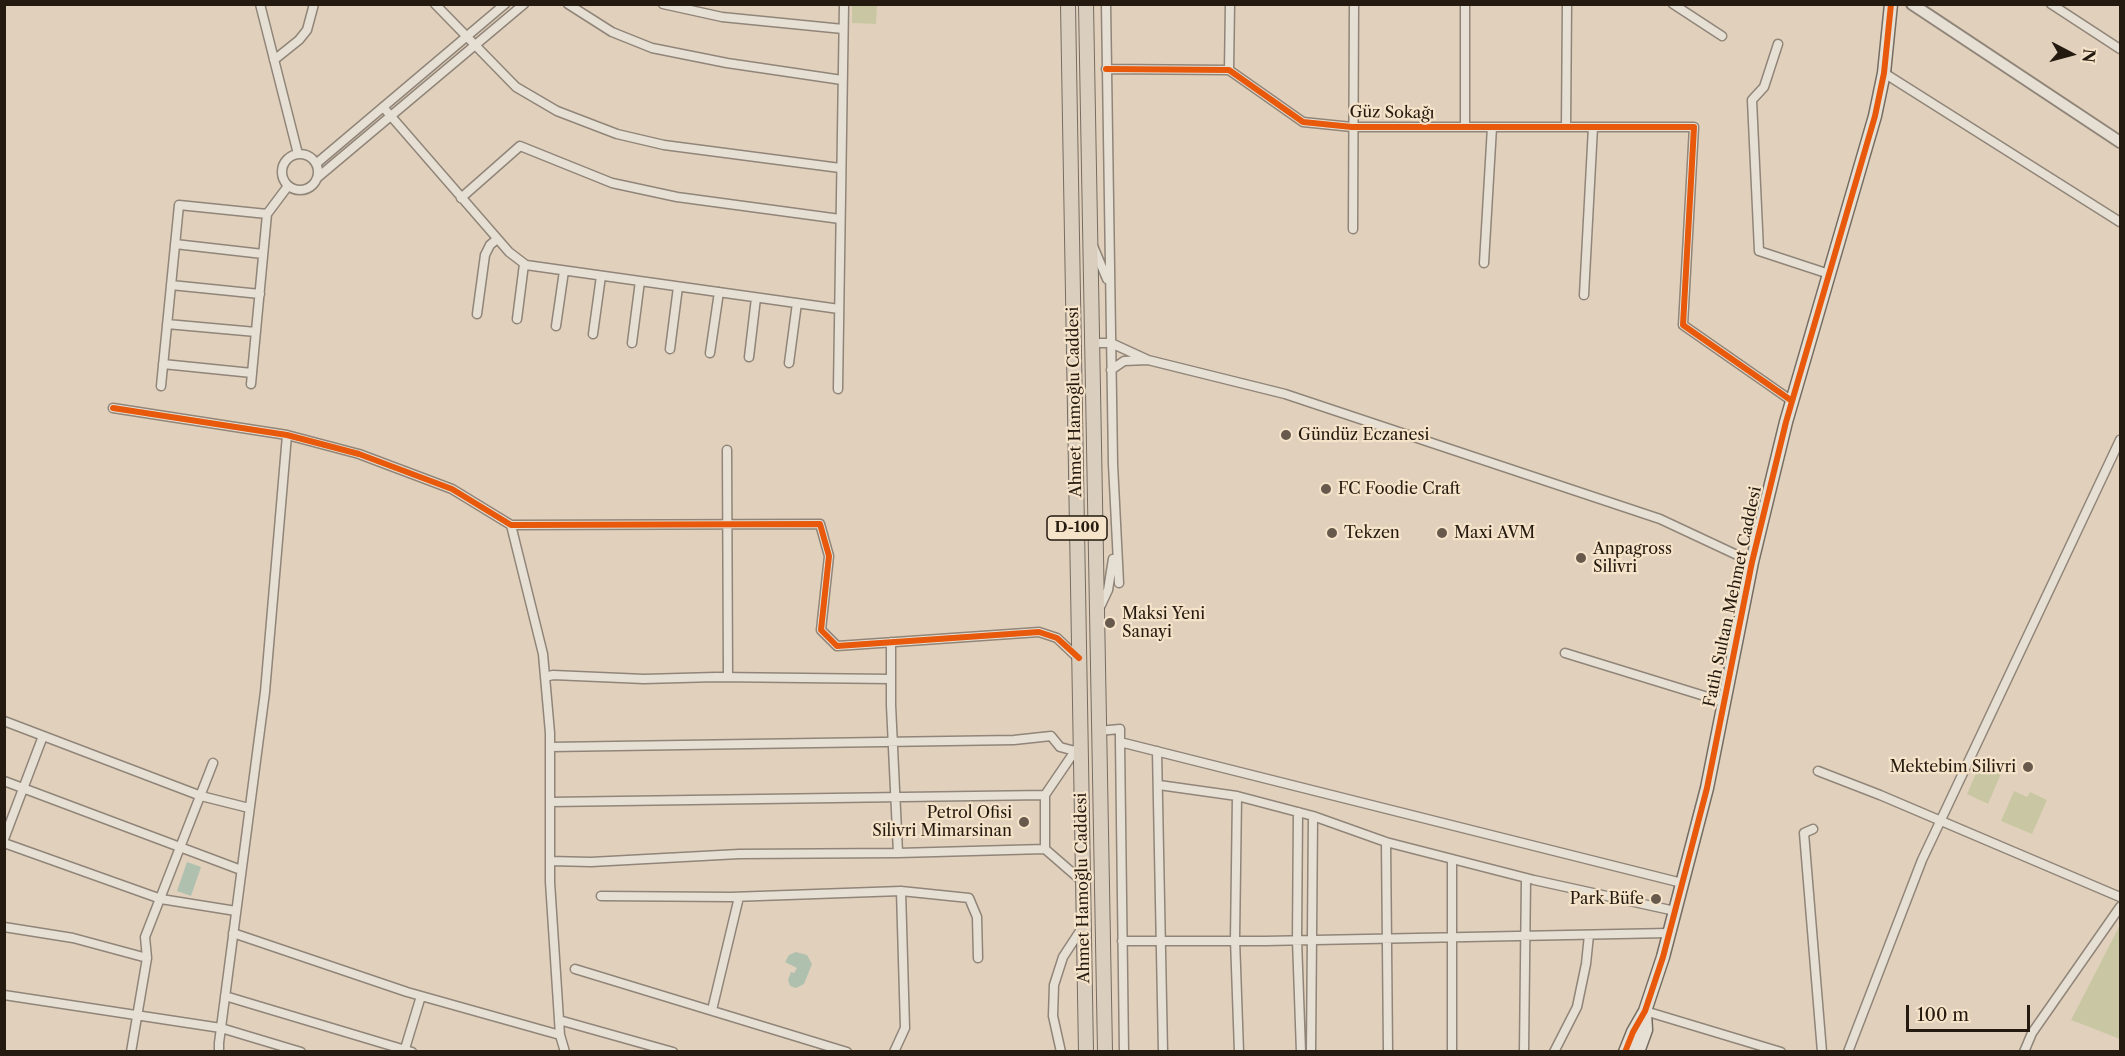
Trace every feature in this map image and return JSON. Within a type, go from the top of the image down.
[{"type":"highway","name":"Ahmet Hamoğlu Caddesi","points":[[1068,4],[1076,407],[1078,747],[1086,1052]]},
{"type":"highway","name":"Ahmet Hamoğlu Caddesi","points":[[1086,4],[1105,1052]]},
{"type":"main road","name":"Fatih Sultan Mehmet Caddesi","points":[[1625,1052],[1645,1011],[1669,933],[1707,788],[1752,562],[1792,401],[1875,116],[1884,73],[1891,4]]},
{"type":"main road","name":"Fatih Sultan Mehmet Caddesi","points":[[1638,1052],[1646,1030],[1645,1011]]},
{"type":"street","points":[[260,4],[298,154]]},
{"type":"street","points":[[274,60],[299,40],[307,30],[314,4]]},
{"type":"street","points":[[435,4],[473,46],[516,87],[557,111],[617,134],[664,145],[840,168]]},
{"type":"street","points":[[316,163],[505,4]]},
{"type":"street","points":[[317,178],[316,163],[307,155],[291,156],[283,167],[282,175],[288,186],[301,190],[313,185],[317,178],[524,4]]},
{"type":"street","points":[[568,4],[612,32],[652,48],[727,63],[842,80]]},
{"type":"street","points":[[663,4],[722,17],[843,29]]},
{"type":"street","points":[[838,389],[844,4]]},
{"type":"street","points":[[1106,4],[1109,285],[1115,524],[1119,583]]},
{"type":"street","points":[[1107,69],[1229,70],[1230,4]]},
{"type":"street","points":[[1353,229],[1354,4]]},
{"type":"street","points":[[1465,4],[1465,127]]},
{"type":"street","points":[[1566,127],[1567,4]]},
{"type":"street","points":[[1673,4],[1722,36]]},
{"type":"street","points":[[1912,4],[2121,142]]},
{"type":"street","points":[[2051,4],[2121,49]]},
{"type":"street","points":[[1778,44],[1764,87],[1752,100],[1759,251],[1829,274]]},
{"type":"street","name":"Güz Sokağı","points":[[1229,70],[1303,122],[1352,128],[1694,127],[1683,325],[1792,401]]},
{"type":"street","points":[[1884,73],[2121,222]]},
{"type":"street","points":[[382,107],[497,239],[524,264],[839,309]]},
{"type":"street","points":[[1484,263],[1491,127]]},
{"type":"street","points":[[1584,295],[1593,127]]},
{"type":"street","points":[[461,198],[520,146],[612,183],[676,196],[840,219]]},
{"type":"street","points":[[251,384],[267,214],[288,186]]},
{"type":"street","points":[[161,386],[179,205],[267,214]]},
{"type":"street","points":[[477,314],[485,255],[490,245],[497,239]]},
{"type":"street","points":[[1090,241],[1109,285]]},
{"type":"street","points":[[175,244],[263,254]]},
{"type":"street","points":[[517,320],[524,264]]},
{"type":"street","points":[[556,326],[564,270]]},
{"type":"street","points":[[593,334],[601,276]]},
{"type":"street","points":[[632,343],[640,281]]},
{"type":"street","points":[[171,285],[260,294]]},
{"type":"street","points":[[670,349],[678,287]]},
{"type":"street","points":[[710,353],[719,292]]},
{"type":"street","points":[[749,357],[756,298]]},
{"type":"street","points":[[789,363],[797,303]]},
{"type":"street","points":[[167,324],[256,332]]},
{"type":"street","points":[[1093,343],[1111,343],[1148,360],[1285,394],[1660,519],[1752,562]]},
{"type":"street","points":[[1112,370],[1124,361],[1148,360]]},
{"type":"street","points":[[163,364],[252,373]]},
{"type":"street","points":[[113,408],[287,435],[359,454],[452,489],[512,525],[820,524],[830,556],[821,630],[837,646],[1039,632],[1057,638],[1078,658]]},
{"type":"street","points":[[219,1052],[265,692],[287,435]]},
{"type":"street","points":[[1848,1052],[1922,860],[2121,440]]},
{"type":"street","points":[[727,450],[728,677]]},
{"type":"street","points":[[1096,616],[1113,568],[1115,524]]},
{"type":"street","points":[[512,525],[543,654],[550,747],[550,861],[560,1035],[565,1052]]},
{"type":"street","points":[[891,642],[898,853]]},
{"type":"street","points":[[1565,653],[1724,702]]},
{"type":"street","points":[[545,677],[553,675],[666,679],[728,677],[891,679]]},
{"type":"street","points":[[4,721],[201,796],[249,808]]},
{"type":"street","points":[[1098,731],[1120,729],[1124,1052]]},
{"type":"street","points":[[43,736],[4,841],[161,899],[236,911]]},
{"type":"street","points":[[550,747],[1014,740],[1051,736],[1060,747],[1078,747]]},
{"type":"street","points":[[1120,742],[1682,883]]},
{"type":"street","points":[[1045,849],[1045,795],[1078,747]]},
{"type":"street","points":[[1157,751],[1163,1052]]},
{"type":"street","points":[[131,1052],[147,958],[145,937],[213,763]]},
{"type":"street","points":[[1818,771],[2121,897]]},
{"type":"street","points":[[4,781],[241,870]]},
{"type":"street","points":[[1159,785],[1237,796],[1313,816],[1386,842],[1526,878],[1675,911]]},
{"type":"street","points":[[550,802],[1045,795]]},
{"type":"street","points":[[1237,796],[1235,939],[1239,1052]]},
{"type":"street","points":[[1298,812],[1297,940],[1301,1052]]},
{"type":"street","points":[[1311,1052],[1313,816]]},
{"type":"street","points":[[1813,829],[1804,833],[1822,1052]]},
{"type":"street","points":[[1386,842],[1388,1052]]},
{"type":"street","points":[[550,861],[591,862],[739,855],[1045,849],[1083,882]]},
{"type":"street","points":[[1452,859],[1452,1052]]},
{"type":"street","points":[[1524,1052],[1526,878]]},
{"type":"street","points":[[894,1052],[905,1028],[901,891]]},
{"type":"street","points":[[601,896],[739,897],[901,891],[969,898],[977,917],[978,958]]},
{"type":"street","points":[[712,1010],[739,897]]},
{"type":"street","points":[[2024,1052],[2032,1033],[2121,907]]},
{"type":"street","points":[[1061,1052],[1053,1016],[1054,985],[1063,957],[1084,925]]},
{"type":"street","points":[[4,927],[73,938],[147,958]]},
{"type":"street","points":[[233,933],[422,996],[560,1035]]},
{"type":"street","points":[[1122,941],[1387,939],[1669,933]]},
{"type":"street","points":[[1554,1052],[1577,1008],[1589,935]]},
{"type":"street","points":[[575,969],[847,1052]]},
{"type":"street","points":[[4,995],[221,1028],[301,1052]]},
{"type":"street","points":[[225,996],[407,1051],[422,996]]},
{"type":"street","points":[[1645,1011],[1781,1052]]},
{"type":"street","points":[[559,1020],[674,1052]]},
{"type":"shaded area","points":[[852,5],[877,5],[876,24],[852,23]]},
{"type":"shaded area","points":[[1982,759],[2003,769],[1988,804],[1967,794]]},
{"type":"shaded area","points":[[2014,791],[2027,797],[2030,792],[2047,800],[2032,834],[2001,821]]},
{"type":"shaded area","points":[[187,862],[201,867],[191,896],[177,891]]},
{"type":"shaded area","points":[[2120,925],[2120,1039],[2071,1020]]},
{"type":"shaded area","points":[[796,952],[807,955],[812,964],[804,984],[796,988],[790,986],[788,980],[791,972],[794,973],[797,968],[785,962],[789,955]]},
{"type":"cycle path","points":[[1625,1052],[1645,1011],[1663,957],[1707,788],[1752,562],[1786,422],[1875,116],[1884,73],[1891,4]]},
{"type":"cycle path","points":[[1106,69],[1229,70],[1303,122],[1352,127],[1694,127],[1683,325],[1792,401]]},
{"type":"cycle path","points":[[113,408],[287,435],[359,454],[452,489],[511,525],[820,524],[829,556],[821,630],[837,646],[1039,632],[1057,638],[1079,658]]},
{"type":"place","name":"Gündüz Eczanesi","points":[[1286,435]]},
{"type":"place","name":"FC Foodie Craft","points":[[1326,489]]},
{"type":"place","name":"Tekzen","points":[[1332,533]]},
{"type":"place","name":"Maxi AVM","points":[[1442,533]]},
{"type":"place","name":"Anpagross Silivri","points":[[1581,558]]},
{"type":"place","name":"Maksi Yeni Sanayi","points":[[1110,623]]},
{"type":"place","name":"Mektebim Silivri","points":[[2028,767]]},
{"type":"place","name":"Petrol Ofisi Silivri Mimarsinan","points":[[1024,822]]},
{"type":"place","name":"Park Büfe","points":[[1656,899]]}]
